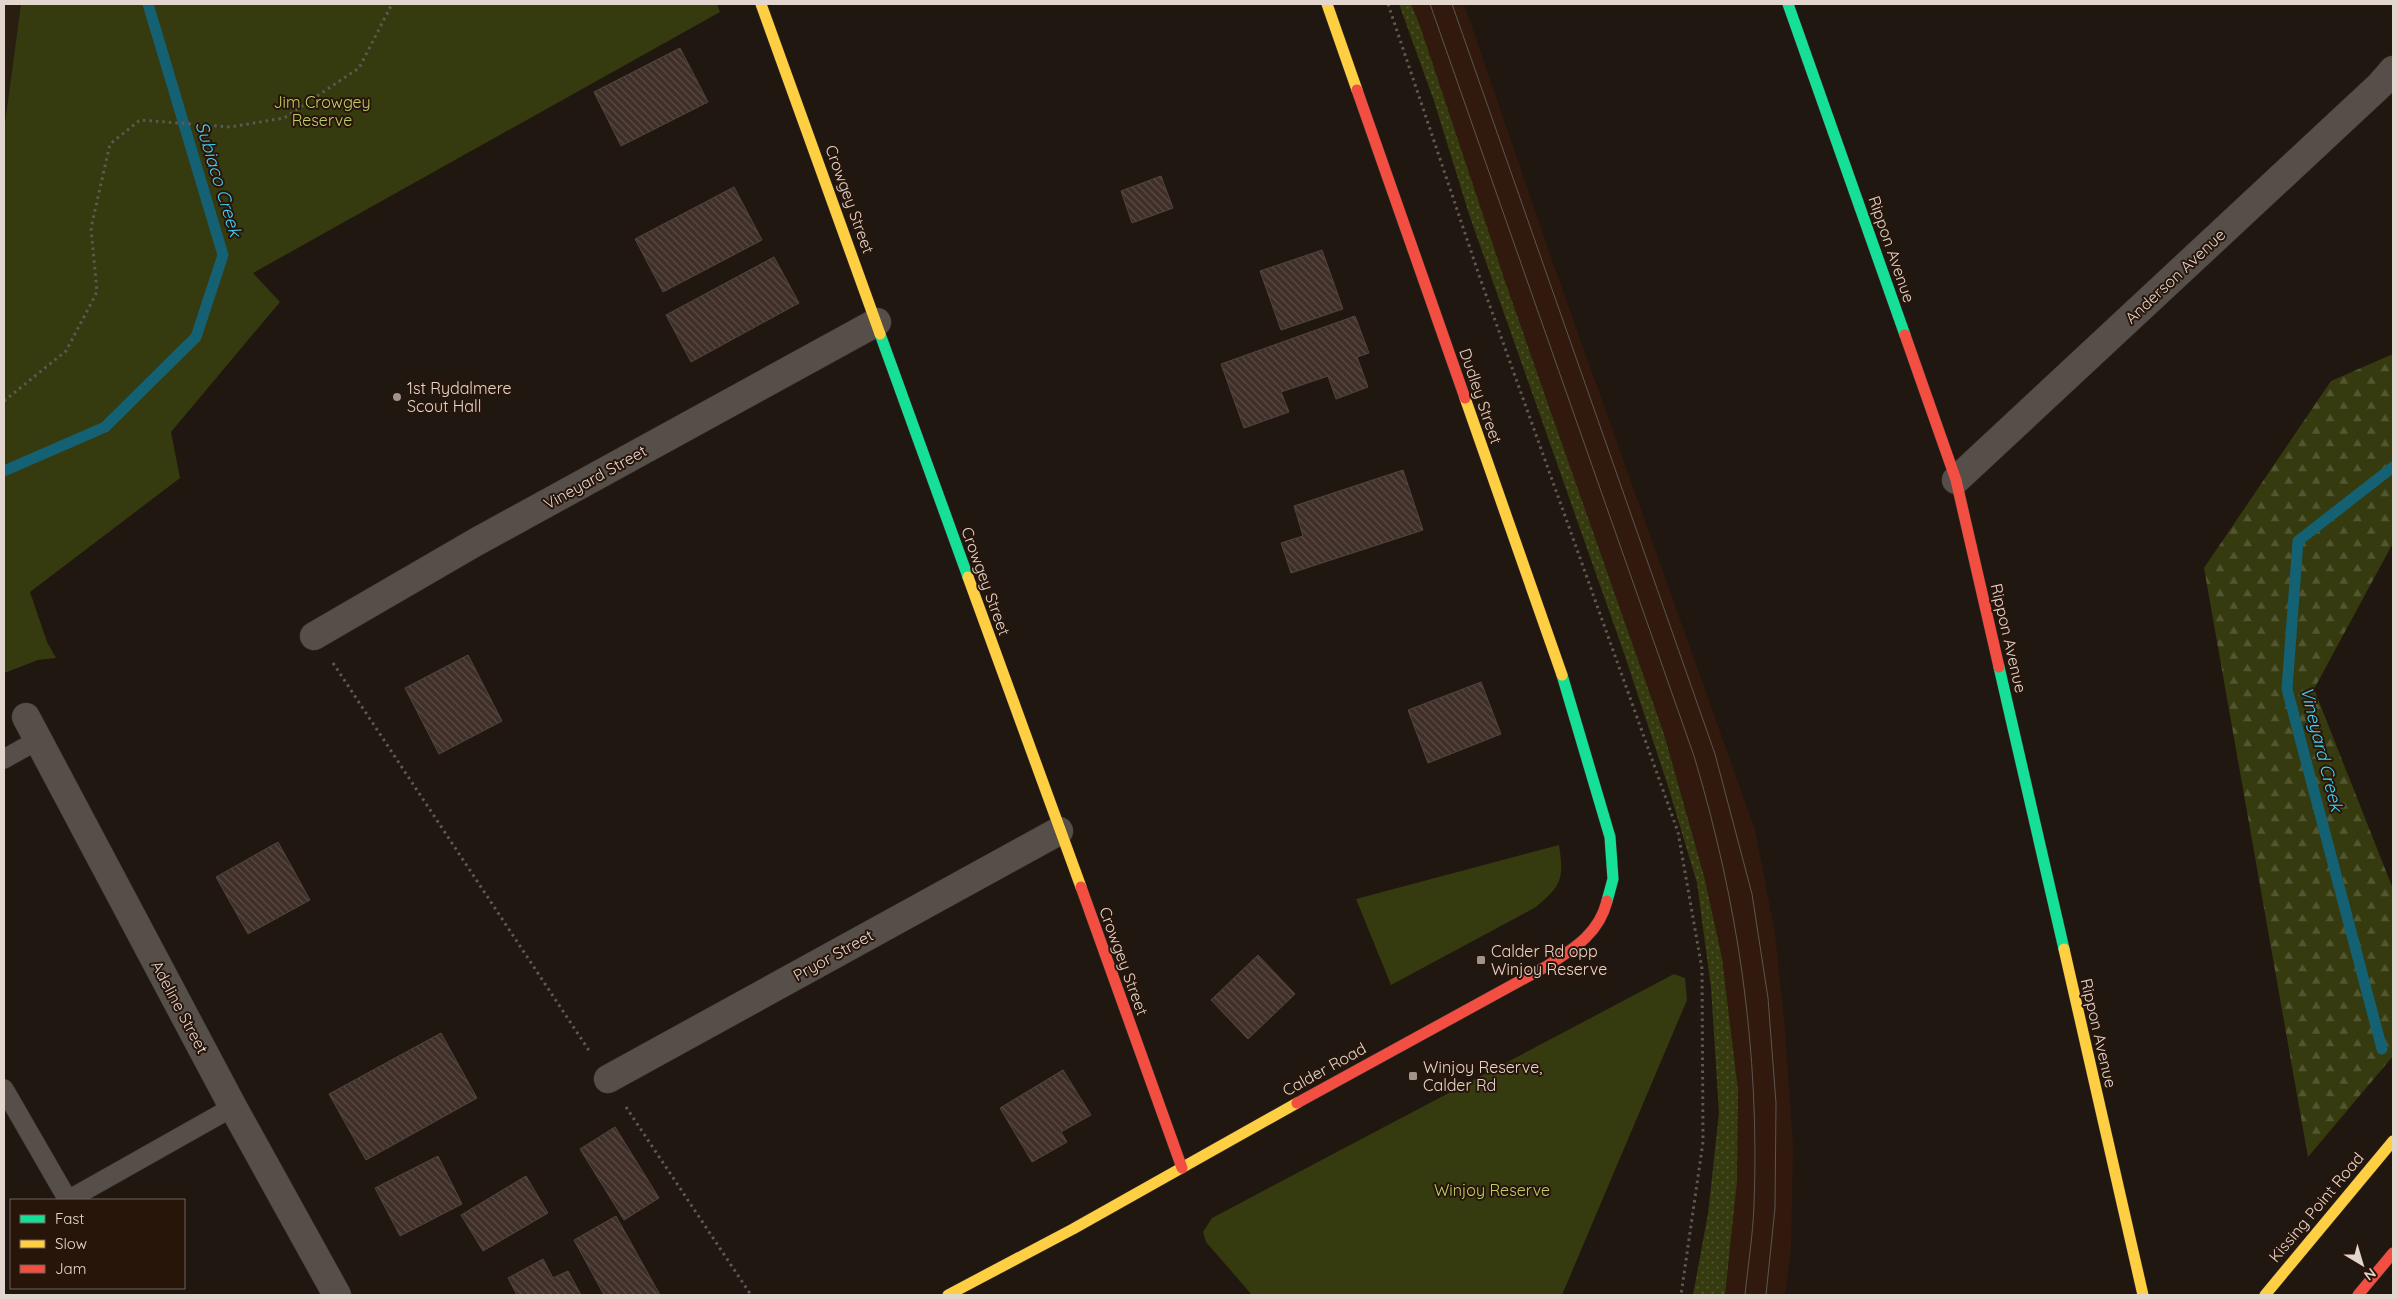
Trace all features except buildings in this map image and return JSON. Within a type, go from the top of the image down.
[{"type":"street","name":"Crowgey Street","points":[[762,4],[1182,1168]]},
{"type":"street","name":"Dudley Street","points":[[1327,4],[1565,683],[1600,800]]},
{"type":"street","name":"Rippon Avenue","points":[[1788,4],[1956,480],[2143,1295]]},
{"type":"street","name":"Anderson Avenue","points":[[1956,480],[2373,92],[2393,70]]},
{"type":"street","name":"Vineyard Street","points":[[314,636],[476,542],[877,322]]},
{"type":"street","name":"Adeline Street","points":[[32,729],[233,1107],[337,1295]]},
{"type":"street","name":"Calder Road","points":[[948,1295],[1073,1229],[1375,1058],[1547,966],[1582,942],[1604,913],[1613,879],[1610,837],[1600,800]]},
{"type":"street","name":"Pryor Street","points":[[608,1079],[1059,831]]},
{"type":"street","name":"Kissing Point Road","points":[[2266,1295],[2393,1141]]},
{"type":"street","points":[[2358,1295],[2393,1253]]},
{"type":"lane","points":[[4,759],[32,729]]},
{"type":"lane","points":[[4,1089],[67,1199]]},
{"type":"lane","points":[[70,1199],[233,1107]]},
{"type":"path","points":[[4,401],[66,351],[97,292],[91,228],[110,144],[140,120],[230,127],[284,118],[359,68],[392,4]]},
{"type":"path","points":[[314,636],[751,1295]]},
{"type":"shaded area","points":[[4,4],[21,4],[4,130]]},
{"type":"shaded area","points":[[1411,4],[1464,4],[1553,263],[1755,830],[1775,934],[1785,1031],[1793,1146],[1791,1248],[1785,1295],[1725,1295],[1737,1182],[1738,1090],[1722,958],[1704,876],[1664,734],[1507,287]]},
{"type":"green space","name":"Jim Crowgey Reserve","points":[[21,4],[717,4],[720,12],[253,273],[280,302],[171,432],[180,478],[30,592],[47,642],[56,658],[38,660],[4,673],[4,130]]},
{"type":"green space","points":[[1399,4],[1411,4],[1420,26],[1507,287],[1664,734],[1704,876],[1722,958],[1738,1090],[1737,1182],[1725,1295],[1693,1295],[1708,1214],[1719,1113],[1711,987],[1697,883],[1668,786],[1625,656],[1469,214],[1434,101]]},
{"type":"green space","points":[[2393,354],[2393,543],[2314,689],[2393,889],[2393,1056],[2308,1157],[2204,568],[2331,381]]},
{"type":"green space","points":[[1559,845],[1561,874],[1559,881],[1551,893],[1536,907],[1391,985],[1356,899]]},
{"type":"green space","name":"Winjoy Reserve","points":[[1674,974],[1685,978],[1687,1000],[1562,1295],[1252,1295],[1206,1242],[1203,1232],[1212,1218]]},
{"type":"waterway","name":"Subiaco Creek","points":[[4,471],[105,427],[196,337],[223,255],[148,4]]},
{"type":"waterway","name":"Vineyard Creek","points":[[2382,1049],[2287,689],[2298,541],[2393,467]]},
{"type":"tram line","points":[[1430,4],[1694,756],[1723,866],[1743,978],[1753,1091],[1755,1148],[1753,1216],[1745,1295]]},
{"type":"tram line","points":[[1452,4],[1715,754],[1752,894],[1768,998],[1776,1103],[1775,1208],[1766,1295]]},
{"type":"traffic: fast","points":[[1788,4],[1905,335]]},
{"type":"traffic: fast","points":[[880,334],[968,577]]},
{"type":"traffic: fast","points":[[1999,667],[2064,949]]},
{"type":"traffic: fast","points":[[1562,675],[1610,837],[1613,879],[1607,901]]},
{"type":"traffic: slow","points":[[761,4],[880,334]]},
{"type":"traffic: slow","points":[[1327,4],[1357,90]]},
{"type":"traffic: slow","points":[[1465,398],[1562,675]]},
{"type":"traffic: slow","points":[[968,577],[1081,887]]},
{"type":"traffic: slow","points":[[2064,949],[2143,1295]]},
{"type":"traffic: slow","points":[[948,1295],[1073,1229],[1297,1103]]},
{"type":"traffic: slow","points":[[2265,1295],[2393,1141]]},
{"type":"traffic: jam","points":[[1357,90],[1465,398]]},
{"type":"traffic: jam","points":[[1905,335],[1956,480],[1999,667]]},
{"type":"traffic: jam","points":[[1081,887],[1182,1168]]},
{"type":"traffic: jam","points":[[1297,1103],[1557,960],[1584,940],[1591,932],[1598,923],[1607,901]]},
{"type":"traffic: jam","points":[[2358,1295],[2393,1253]]},
{"type":"place","name":"1st Rydalmere Scout Hall","points":[[397,397]]},
{"type":"place","name":"Calder Rd opp Winjoy Reserve","points":[[1481,960]]},
{"type":"place","name":"Winjoy Reserve, Calder Rd","points":[[1413,1076]]}]
